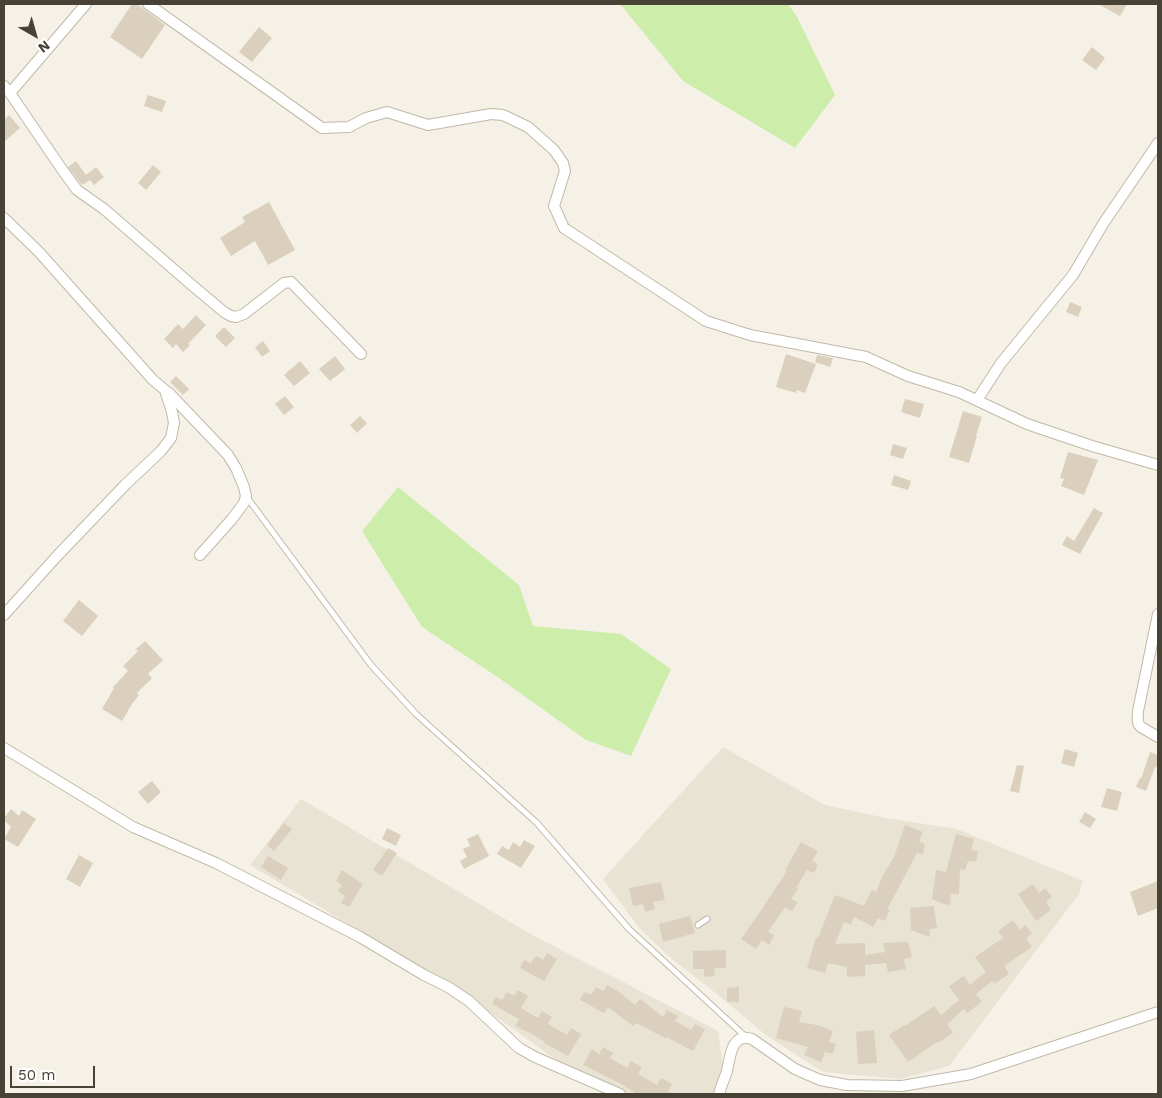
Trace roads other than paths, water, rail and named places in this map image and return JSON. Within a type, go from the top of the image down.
[{"type":"street","points":[[86,4],[7,89],[77,190],[104,209],[224,312],[236,317],[244,314],[284,283],[291,282],[362,354]]},
{"type":"street","points":[[148,4],[322,128],[350,128],[366,118],[387,112],[428,124],[491,114],[503,116],[528,127],[554,150],[563,163],[565,171],[554,206],[564,228],[706,321],[750,335],[866,357],[908,376],[959,392],[1027,424],[1092,446],[1158,465]]},
{"type":"street","points":[[977,400],[1001,363],[1073,275],[1103,224],[1158,143]]},
{"type":"street","points":[[4,218],[39,252],[153,380],[228,455],[236,468],[244,487],[246,496],[244,503],[200,555]]},
{"type":"street","points":[[4,615],[126,484],[161,451],[171,438],[174,423],[165,390]]},
{"type":"street","points":[[1158,614],[1138,711],[1138,722],[1139,725],[1158,737]]},
{"type":"street","points":[[4,748],[133,827],[216,863],[360,937],[469,1001],[519,1048],[535,1057],[620,1094]]},
{"type":"street","points":[[719,1094],[727,1070],[731,1049],[742,1038],[747,1038],[762,1046],[795,1069],[820,1080],[847,1085],[902,1086],[971,1074],[1158,1012]]},
{"type":"lane","points":[[246,496],[371,665],[416,714],[537,823],[629,929],[747,1038]]},
{"type":"lane","points":[[698,925],[706,919]]}]
